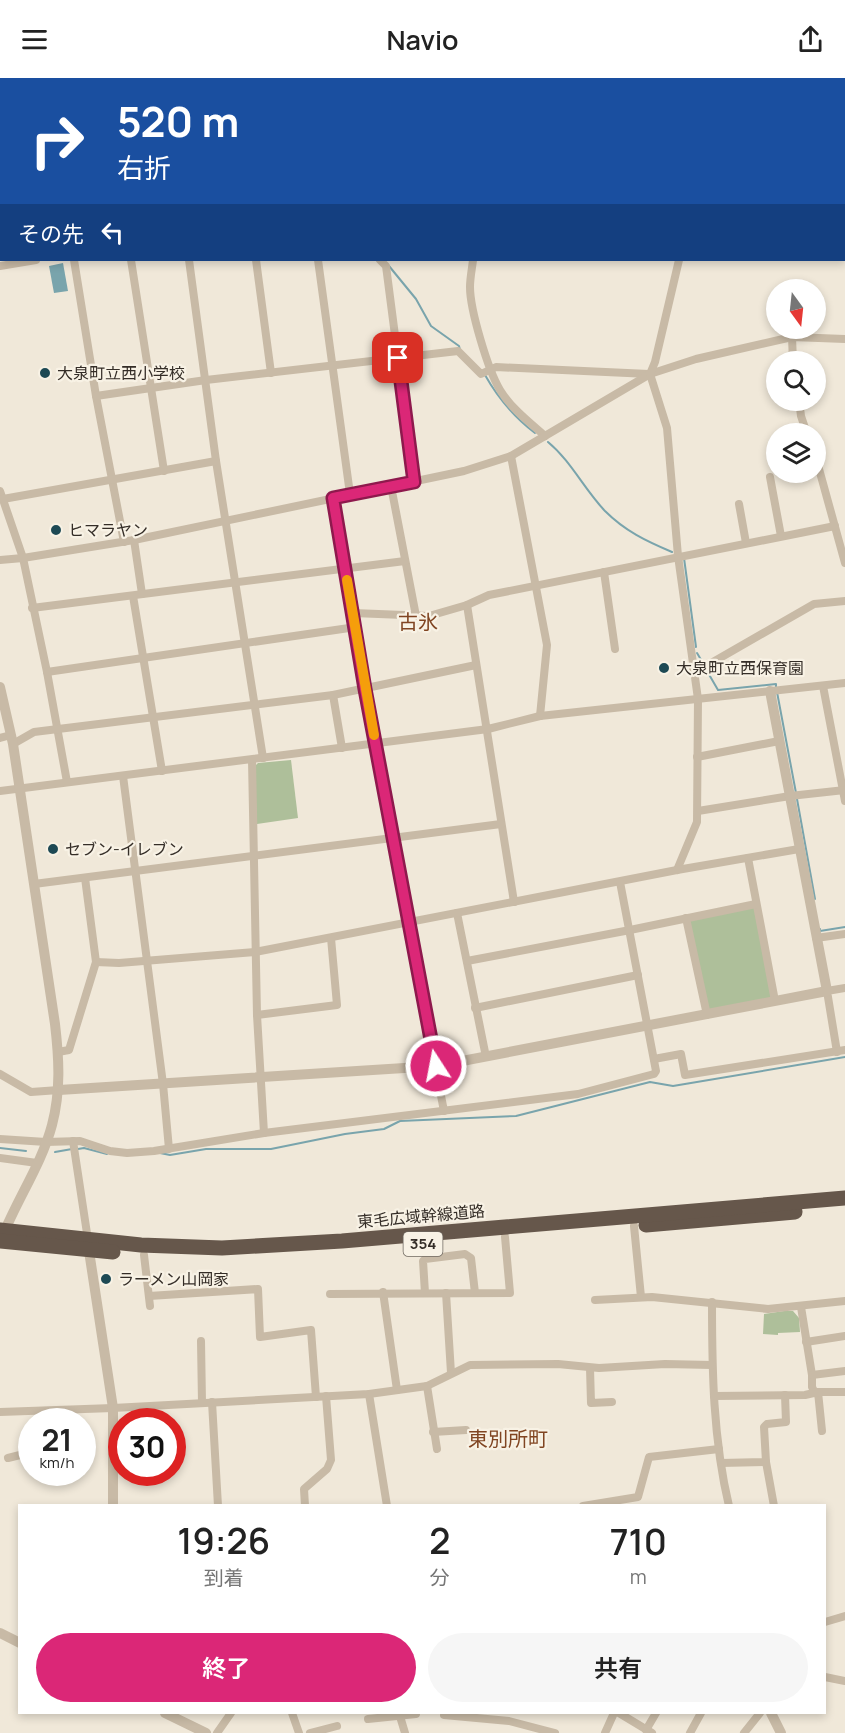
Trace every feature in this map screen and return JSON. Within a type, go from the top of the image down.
[{"type":"highway","name":"東毛広域幹線道路","points":[[1,1237],[89,1245],[222,1248],[342,1241],[845,1198]]},
{"type":"highway","name":"東毛広域幹線道路","points":[[89,1245],[144,1254],[263,1256],[845,1208]]},
{"type":"street","points":[[0,266],[30,261]]},
{"type":"street","points":[[74,261],[96,396],[124,542]]},
{"type":"street","points":[[131,261],[164,471]]},
{"type":"street","points":[[189,261],[216,461],[263,758]]},
{"type":"street","points":[[256,261],[270,373]]},
{"type":"street","points":[[318,261],[350,494]]},
{"type":"street","points":[[381,261],[386,266],[414,482]]},
{"type":"street","points":[[473,261],[470,287],[472,304],[490,369],[500,391],[521,416],[545,436]]},
{"type":"street","points":[[677,870],[697,822],[698,699],[678,556],[667,428],[650,374],[655,362],[679,261]]},
{"type":"street","points":[[826,338],[845,339]]},
{"type":"street","points":[[0,560],[124,542],[464,471],[512,456],[650,374],[696,359],[779,339]]},
{"type":"street","points":[[96,396],[206,380],[458,351],[481,374],[496,367],[650,374]]},
{"type":"street","points":[[512,456],[547,645],[540,716]]},
{"type":"street","points":[[67,782],[23,558],[1,495],[112,480],[216,461]]},
{"type":"street","points":[[771,483],[781,536]]},
{"type":"street","points":[[823,483],[845,563]]},
{"type":"street","points":[[391,486],[416,616]]},
{"type":"street","points":[[333,498],[365,689],[444,1111]]},
{"type":"street","points":[[739,504],[746,543]]},
{"type":"street","points":[[353,614],[416,616],[439,614],[489,595],[835,526]]},
{"type":"street","points":[[134,540],[144,659],[162,771]]},
{"type":"street","points":[[32,608],[405,561]]},
{"type":"street","points":[[604,572],[615,649]]},
{"type":"street","points":[[693,669],[706,666],[813,604],[845,601]]},
{"type":"street","points":[[467,605],[514,902]]},
{"type":"street","points":[[47,672],[356,627]]},
{"type":"street","points":[[0,738],[12,739],[34,732],[333,695],[476,665]]},
{"type":"street","points":[[0,791],[488,729],[540,716],[845,683]]},
{"type":"street","points":[[823,686],[845,801]]},
{"type":"street","points":[[0,687],[12,739],[34,884],[58,1052],[59,1090],[46,1142],[1,1237]]},
{"type":"street","points":[[654,1059],[681,1054],[685,1075],[841,1051],[816,938],[770,691]]},
{"type":"street","points":[[333,695],[342,748]]},
{"type":"street","points":[[697,757],[779,741]]},
{"type":"street","points":[[252,760],[257,1015],[264,1133]]},
{"type":"street","points":[[123,776],[163,1084],[169,1149]]},
{"type":"street","points":[[698,811],[844,790]]},
{"type":"street","points":[[34,884],[501,824]]},
{"type":"street","points":[[96,962],[119,963],[255,952],[677,870],[799,849]]},
{"type":"street","points":[[748,858],[775,1001]]},
{"type":"street","points":[[58,1052],[69,1050],[96,962],[86,878]]},
{"type":"street","points":[[0,1139],[46,1142],[80,1141],[95,1147],[127,1153],[169,1149],[264,1133],[578,1094],[654,1074],[656,1071],[654,1059],[620,882]]},
{"type":"street","points":[[467,961],[756,904]]},
{"type":"street","points":[[457,913],[486,1057]]},
{"type":"street","points":[[686,918],[707,1015]]},
{"type":"street","points":[[816,938],[845,934]]},
{"type":"street","points":[[257,1015],[337,1005],[331,938]]},
{"type":"street","points":[[476,1008],[638,975]]},
{"type":"street","points":[[0,1074],[31,1092],[436,1066],[845,988]]},
{"type":"street","points":[[73,1141],[113,1408],[369,1394],[427,1386],[470,1365],[558,1364],[590,1368],[665,1364],[712,1365]]},
{"type":"street","points":[[0,1158],[37,1163]]},
{"type":"street","points":[[634,1226],[641,1297]]},
{"type":"street","points":[[330,1294],[510,1293],[505,1237]]},
{"type":"street","points":[[144,1254],[150,1306]]},
{"type":"street","points":[[425,1293],[423,1261],[425,1258],[465,1254],[471,1258],[475,1293]]},
{"type":"street","points":[[149,1296],[258,1289],[260,1337],[311,1330],[316,1397]]},
{"type":"street","points":[[383,1292],[397,1390]]},
{"type":"street","points":[[446,1293],[451,1373]]},
{"type":"street","points":[[595,1300],[641,1297],[680,1298],[758,1308],[801,1307],[845,1301]]},
{"type":"street","points":[[712,1302],[714,1396],[719,1449],[729,1504]]},
{"type":"street","points":[[801,1307],[812,1387],[816,1392],[822,1431]]},
{"type":"street","points":[[806,1342],[845,1336]]},
{"type":"street","points":[[201,1341],[202,1403]]},
{"type":"street","points":[[590,1368],[591,1403],[612,1402]]},
{"type":"street","points":[[812,1375],[845,1371]]},
{"type":"street","points":[[427,1386],[437,1449]]},
{"type":"street","points":[[714,1396],[845,1392]]},
{"type":"street","points":[[369,1394],[387,1504]]},
{"type":"street","points":[[774,1504],[766,1462],[764,1427],[767,1424],[786,1422],[785,1395]]},
{"type":"street","points":[[305,1504],[304,1489],[327,1468],[331,1461],[326,1396]]},
{"type":"street","points":[[212,1402],[218,1504]]},
{"type":"street","points":[[0,1412],[108,1408]]},
{"type":"street","points":[[433,1432],[466,1430]]},
{"type":"street","points":[[595,1504],[638,1497],[648,1457],[719,1449]]},
{"type":"street","points":[[8,1458],[18,1456]]},
{"type":"street","points":[[721,1463],[766,1462]]},
{"type":"street","points":[[113,1486],[113,1504]]},
{"type":"street","points":[[826,1622],[845,1616]]},
{"type":"street","points":[[0,1633],[18,1641]]},
{"type":"street","points":[[826,1677],[845,1681]]},
{"type":"street","points":[[218,1733],[230,1714]]},
{"type":"street","points":[[292,1714],[299,1733]]},
{"type":"street","points":[[399,1714],[405,1733]]},
{"type":"street","points":[[368,1719],[416,1714]]},
{"type":"street","points":[[605,1733],[614,1714]]},
{"type":"street","points":[[621,1714],[649,1731],[656,1714]]},
{"type":"street","points":[[690,1733],[700,1714]]},
{"type":"street","points":[[744,1733],[759,1714]]},
{"type":"street","points":[[772,1714],[782,1733]]},
{"type":"street","points":[[444,1715],[509,1717],[524,1729],[555,1733]]},
{"type":"street","points":[[177,1716],[206,1733]]},
{"type":"street","points":[[310,1733],[337,1726]]},
{"type":"green space","points":[[291,760],[298,818],[257,824],[254,767],[258,763]]},
{"type":"green space","points":[[754,907],[772,1002],[709,1012],[689,919]]},
{"type":"green space","points":[[793,1311],[799,1318],[800,1332],[778,1333],[778,1335],[763,1334],[764,1314]]},
{"type":"water","points":[[63,263],[68,291],[54,293],[49,266]]},
{"type":"waterway","points":[[389,266],[416,299],[431,326],[459,346],[460,350]]},
{"type":"waterway","points":[[485,375],[507,407],[535,433]]},
{"type":"waterway","points":[[548,442],[564,458],[605,511],[636,535],[672,552]]},
{"type":"waterway","points":[[684,558],[696,647]]},
{"type":"waterway","points":[[697,653],[703,663]]},
{"type":"waterway","points":[[707,671],[718,690],[776,684],[776,687]]},
{"type":"waterway","points":[[777,692],[796,793]]},
{"type":"waterway","points":[[797,799],[815,899]]},
{"type":"waterway","points":[[820,929],[820,931],[845,927]]},
{"type":"waterway","points":[[160,1153],[170,1155],[206,1149],[271,1149],[345,1134],[384,1129],[400,1121],[516,1116],[650,1082],[673,1086],[845,1057]]},
{"type":"waterway","points":[[0,1148],[26,1151]]},
{"type":"waterway","points":[[78,1149],[84,1148],[107,1154]]},
{"type":"waterway","points":[[55,1152],[72,1149]]},
{"type":"slow traffic","points":[[347,580],[374,735]]},
{"type":"place","name":"大泉町立西小学校","points":[[45,373]]},
{"type":"place","name":"ヒマラヤン","points":[[56,530]]},
{"type":"place","name":"大泉町立西保育園","points":[[664,668]]},
{"type":"place","name":"セブン-イレブン","points":[[53,849]]},
{"type":"place","name":"ラーメン山岡家","points":[[106,1279]]},
{"type":"district","name":"古氷","points":[[418,622]]},
{"type":"district","name":"東別所町","points":[[508,1439]]},
{"type":"route","points":[[398,358],[414,482],[333,498],[365,689],[436,1066]]}]
